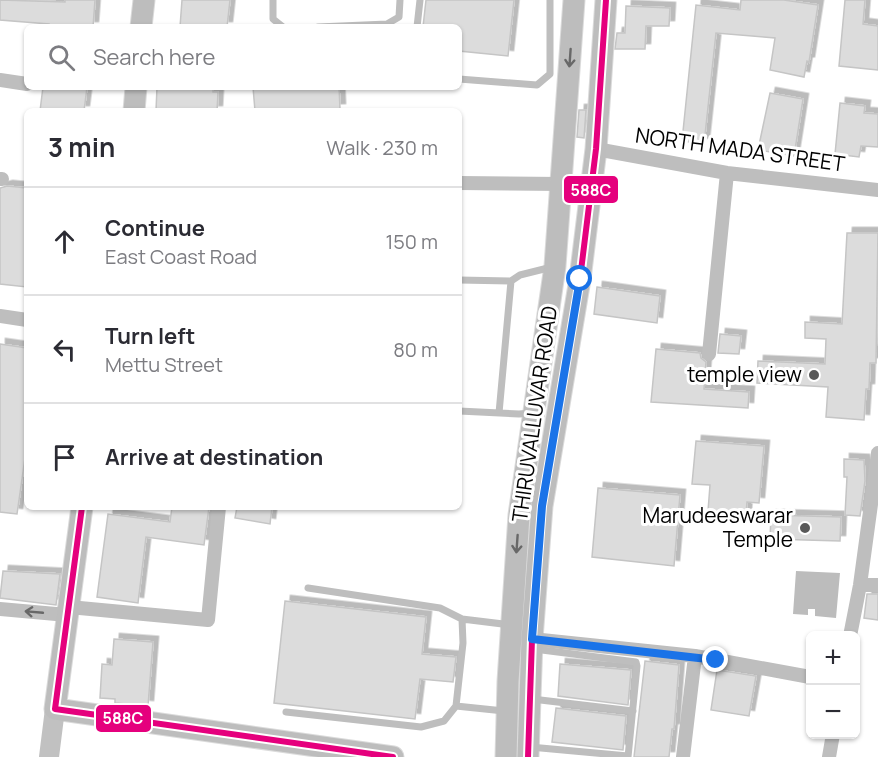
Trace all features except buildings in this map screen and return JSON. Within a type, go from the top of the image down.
[{"type":"main road","points":[[141,24],[144,0]]},
{"type":"main road","name":"THIRUVALLUVAR ROAD","points":[[506,757],[508,681],[519,516],[555,266],[574,0]]},
{"type":"main road","points":[[528,752],[532,644],[542,506],[580,279],[596,149],[606,0]]},
{"type":"main road","points":[[134,108],[136,90]]},
{"type":"main road","points":[[49,757],[82,510]]},
{"type":"main road","points":[[508,681],[530,691]]},
{"type":"main road","points":[[55,709],[393,757]]},
{"type":"street","points":[[0,80],[24,84]]},
{"type":"street","name":"NORTH MADA STREET","points":[[596,149],[727,173],[878,190]]},
{"type":"street","points":[[709,354],[727,173]]},
{"type":"street","points":[[462,183],[562,184]]},
{"type":"street","points":[[0,316],[24,320]]},
{"type":"street","points":[[851,631],[876,491],[878,453]]},
{"type":"street","points":[[0,609],[208,620],[219,510]]},
{"type":"street","points":[[860,585],[878,585]]},
{"type":"street","points":[[532,644],[695,657],[806,676]]},
{"type":"street","points":[[683,757],[695,657]]},
{"type":"street","points":[[829,757],[832,739]]},
{"type":"lane","points":[[273,0],[273,19],[279,24]]},
{"type":"lane","points":[[387,24],[399,17],[400,0]]},
{"type":"lane","points":[[417,24],[420,0]]},
{"type":"lane","points":[[462,79],[537,85],[550,74],[550,0]]},
{"type":"lane","points":[[462,280],[511,281],[520,275],[555,266]]},
{"type":"lane","points":[[499,413],[511,281]]},
{"type":"lane","points":[[462,411],[519,414],[535,412]]},
{"type":"lane","points":[[308,588],[440,608],[462,619],[512,625]]},
{"type":"lane","points":[[286,712],[421,727],[444,720],[456,706],[463,643],[462,619]]},
{"type":"lane","points":[[528,752],[628,757],[637,666],[636,662],[532,644]]},
{"type":"lane","points":[[530,691],[633,711]]},
{"type":"lane","points":[[456,706],[507,711]]},
{"type":"shaded area","points":[[796,571],[840,573],[836,618],[815,616],[815,609],[808,609],[808,615],[793,614]]},
{"type":"transit line","name":"588C","points":[[528,757],[532,639],[542,506],[580,279],[596,149],[606,0]]},
{"type":"transit line","name":"588C","points":[[82,510],[55,709],[393,757]]},
{"type":"place","name":"temple view","points":[[814,375]]},
{"type":"place","name":"Marudeeswarar Temple","points":[[805,528]]},
{"type":"route","points":[[580,279],[542,506],[532,639],[716,660]]}]
